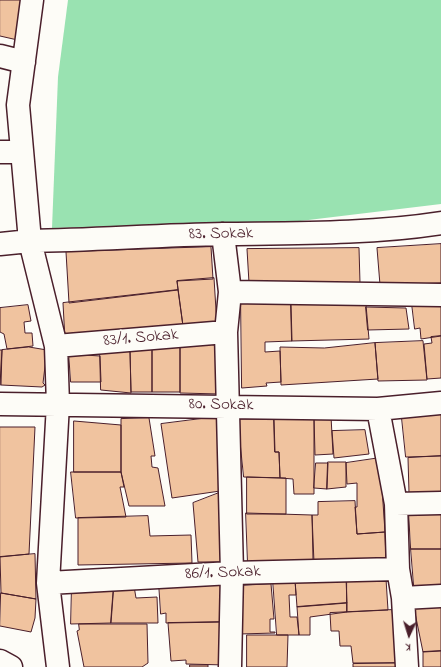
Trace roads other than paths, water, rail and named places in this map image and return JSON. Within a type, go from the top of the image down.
[{"type":"street","points":[[32,0],[10,152],[56,346],[58,404],[48,583],[58,667]]},
{"type":"street","points":[[0,56],[24,62]]},
{"type":"street","name":"83. Sokak","points":[[0,244],[30,241],[223,234],[289,234],[418,226],[441,223]]},
{"type":"street","points":[[223,234],[230,292],[226,332],[232,573],[230,667]]},
{"type":"street","points":[[230,292],[441,295]]},
{"type":"street","name":"83/1. Sokak","points":[[56,346],[226,332]]},
{"type":"street","name":"80. Sokak","points":[[0,404],[378,409],[441,403]]},
{"type":"street","points":[[378,409],[396,504],[398,568],[403,598],[407,667]]},
{"type":"street","points":[[396,504],[441,502]]},
{"type":"street","name":"86/1. Sokak","points":[[48,583],[232,573],[398,568]]},
{"type":"street","points":[[403,598],[441,596]]},
{"type":"street","points":[[0,661],[11,667]]}]
